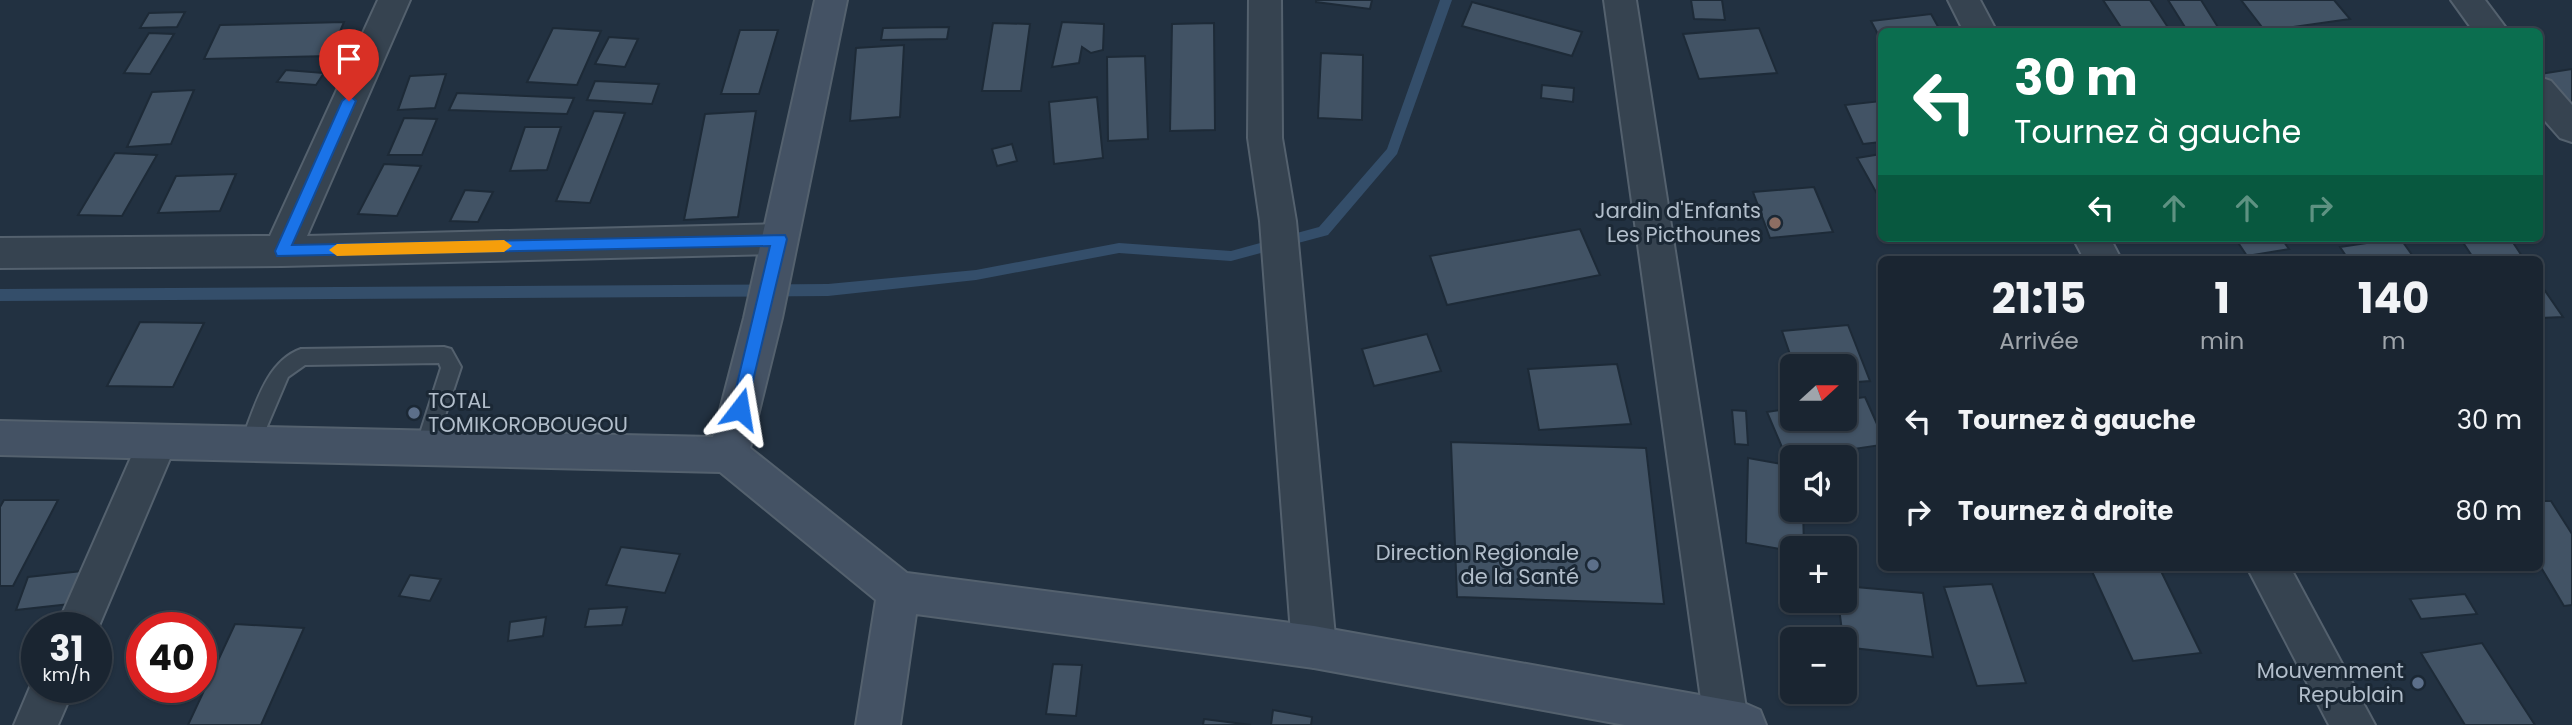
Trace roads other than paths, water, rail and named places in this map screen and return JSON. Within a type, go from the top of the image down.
[{"type":"street","points":[[282,251],[394,0]]},
{"type":"street","points":[[728,455],[763,318],[831,0]]},
{"type":"street","points":[[1265,0],[1265,138],[1278,221],[1314,646]]},
{"type":"street","points":[[0,438],[728,455],[898,592],[1314,646],[1735,723],[1620,0]]},
{"type":"street","points":[[1964,0],[1979,28]]},
{"type":"street","points":[[2468,0],[2490,28]]},
{"type":"street","points":[[2543,95],[2572,129]]},
{"type":"street","points":[[0,253],[777,248]]},
{"type":"street","points":[[84,612],[157,442]]},
{"type":"street","points":[[2270,571],[2353,725]]},
{"type":"street","points":[[878,725],[898,592]]},
{"type":"street","points":[[36,725],[46,703]]},
{"type":"lane","points":[[250,444],[281,372],[301,357],[443,355],[451,367],[426,446]]},
{"type":"waterway","points":[[0,295],[828,290],[976,275],[1119,248],[1231,256],[1323,231],[1393,151],[1446,0]]},
{"type":"place","name":"Jardin d'Enfants Les Picthounes","points":[[1775,223]]},
{"type":"place","name":"TOTAL TOMIKOROBOUGOU","points":[[414,413]]},
{"type":"place","name":"Direction Regionale de la Santé","points":[[1593,565]]},
{"type":"place","name":"Mouvemment Republain","points":[[2418,683]]}]
